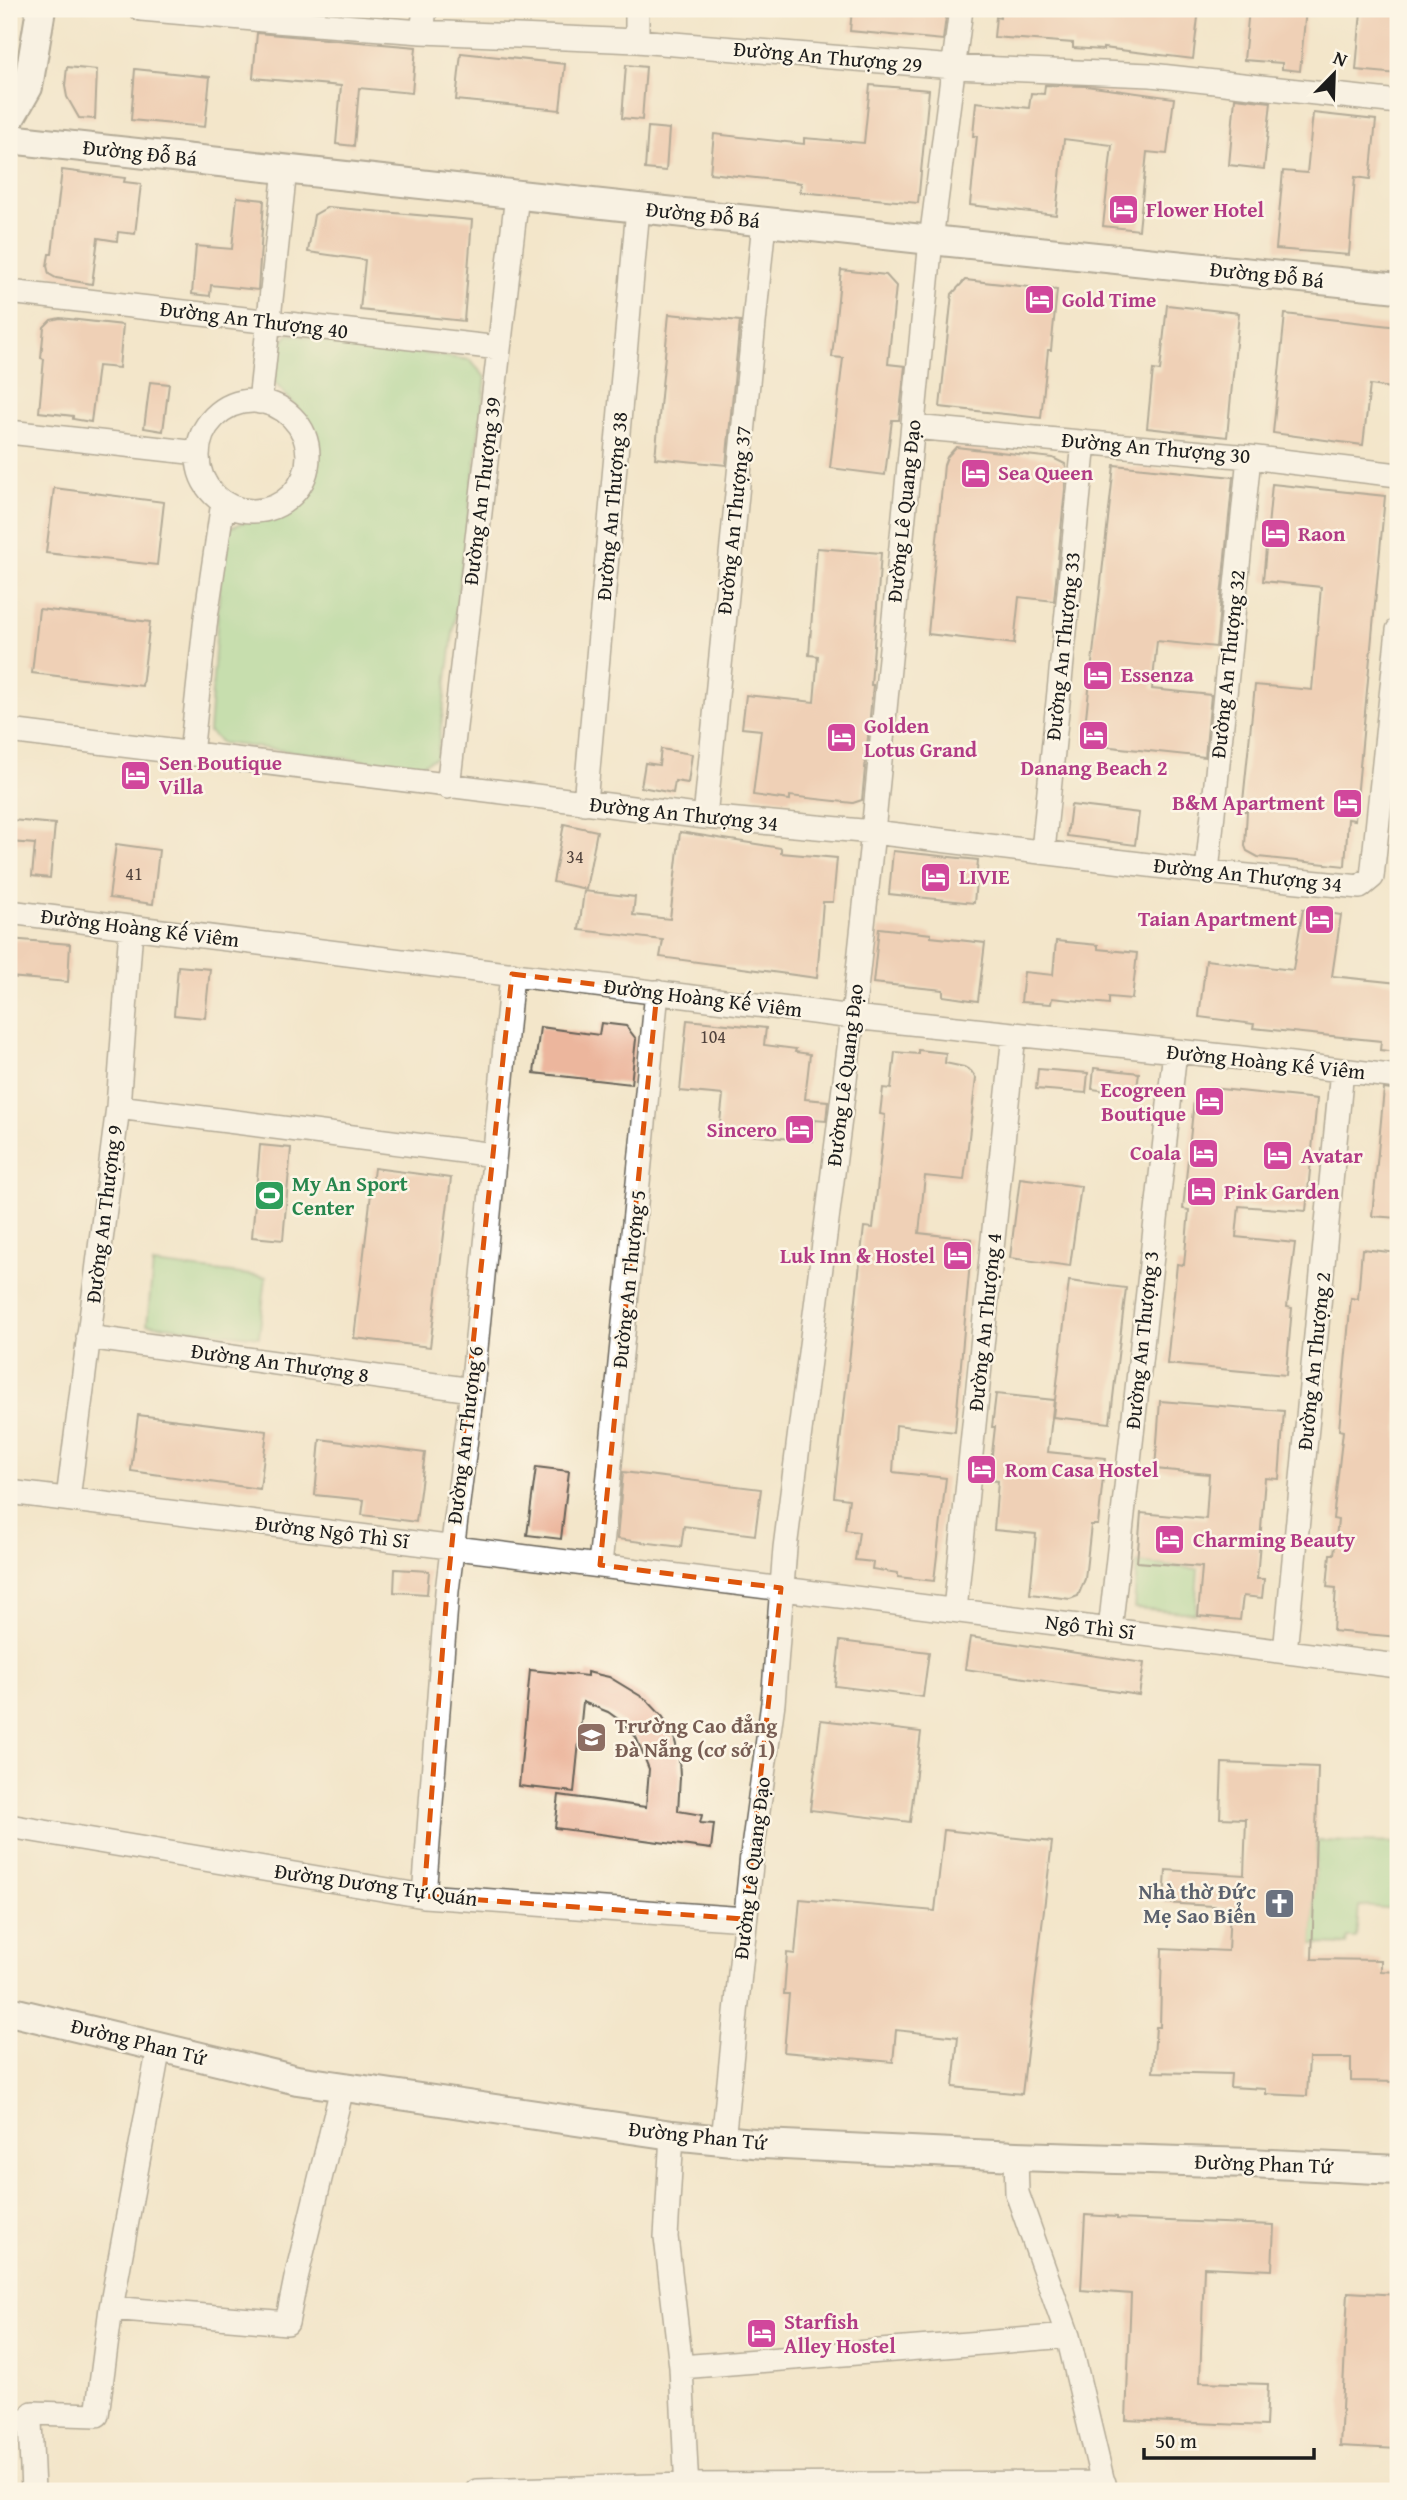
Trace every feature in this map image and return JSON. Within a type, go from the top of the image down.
[{"type":"street","points":[[9,120],[28,87],[41,9]]},
{"type":"street","name":"Đường An Thượng 29","points":[[141,9],[424,20],[637,41],[954,67],[1151,75],[1398,102]]},
{"type":"street","points":[[637,9],[637,41]]},
{"type":"street","name":"Đường Lê Quang Đạo","points":[[723,2141],[746,1919],[773,1703],[781,1588],[853,1017],[930,240],[961,9]]},
{"type":"street","name":"Đường Đỗ Bá","points":[[9,139],[930,240],[1398,288]]},
{"type":"street","points":[[260,402],[285,169]]},
{"type":"street","name":"Đường An Thượng 39","points":[[448,787],[517,195]]},
{"type":"street","name":"Đường An Thượng 38","points":[[585,803],[638,208]]},
{"type":"street","name":"Đường An Thượng 37","points":[[705,817],[764,222]]},
{"type":"street","name":"Đường An Thượng 40","points":[[9,292],[499,348]]},
{"type":"street","points":[[242,402],[260,402],[277,407],[292,418],[302,432],[307,449],[307,467],[301,484],[289,498],[274,507],[257,511],[239,510],[223,502],[204,481],[198,453],[202,435],[211,420],[226,408],[242,402]]},
{"type":"street","name":"Đường An Thượng 30","points":[[913,427],[1249,457],[1398,475]]},
{"type":"street","points":[[9,432],[198,453]]},
{"type":"street","name":"Đường An Thượng 33","points":[[1043,851],[1084,442]]},
{"type":"street","name":"Đường An Thượng 32","points":[[1207,872],[1249,457]]},
{"type":"street","points":[[191,754],[206,617],[223,502]]},
{"type":"street","name":"Đường An Thượng 34","points":[[9,731],[705,817],[873,832],[1207,872],[1360,887],[1372,877],[1398,630]]},
{"type":"street","name":"Đường Hoàng Kế Viêm","points":[[9,912],[853,1017],[1398,1077]]},
{"type":"street","name":"Đường An Thượng 9","points":[[68,1499],[118,1107],[131,928]]},
{"type":"street","name":"Đường An Thượng 6","points":[[424,1896],[452,1546],[472,1390],[512,975]]},
{"type":"street","name":"Đường An Thượng 5","points":[[600,1565],[657,992]]},
{"type":"street","name":"Đường An Thượng 4","points":[[955,1610],[1014,1034]]},
{"type":"street","name":"Đường An Thượng 3","points":[[1110,1630],[1175,1051]]},
{"type":"street","name":"Đường An Thượng 2","points":[[1285,1652],[1342,1070]]},
{"type":"street","points":[[118,1107],[494,1155]]},
{"type":"street","name":"Đường An Thượng 8","points":[[88,1337],[472,1390]]},
{"type":"street","name":"Đường Ngô Thì Sĩ","points":[[9,1492],[781,1588]]},
{"type":"street","name":"Ngô Thì Sĩ","points":[[781,1588],[1398,1667]]},
{"type":"street","name":"Đường Dương Tự Quán","points":[[9,1826],[424,1896],[746,1919]]},
{"type":"street","name":"Đường Phan Tứ","points":[[9,2011],[297,2080],[723,2141],[1016,2156],[1398,2170]]},
{"type":"street","points":[[33,2491],[20,2421],[33,2413],[97,2415],[111,2308],[159,2047]]},
{"type":"street","points":[[111,2308],[287,2323],[342,2088]]},
{"type":"street","points":[[672,2135],[666,2237],[681,2367],[687,2488]]},
{"type":"street","points":[[477,2491],[1105,2487],[1068,2336],[1017,2193],[1016,2156]]},
{"type":"street","points":[[681,2367],[1068,2336]]},
{"type":"highlighted area","points":[[512,974],[657,992],[600,1565],[781,1588],[745,1919],[424,1896],[447,1591]]},
{"type":"green space","points":[[289,334],[470,360],[486,378],[437,757],[417,767],[222,743],[209,732],[224,530],[247,521],[277,518],[298,504],[315,476],[320,446],[311,424],[275,383],[277,348]]},
{"type":"green space","points":[[153,1264],[266,1277],[259,1337],[147,1324]]},
{"type":"green space","points":[[1137,1563],[1198,1569],[1195,1613],[1134,1608]]},
{"type":"green space","points":[[1316,1841],[1398,1843],[1398,1909],[1359,1906],[1356,1938],[1348,1938],[1347,1945],[1312,1944]]},
{"type":"building","points":[[852,9],[947,9],[943,40],[850,31]]},
{"type":"building","points":[[1000,9],[1199,9],[1193,59],[1103,48],[1073,48],[1073,43],[994,37],[996,17],[1000,18]]},
{"type":"building","points":[[1249,9],[1306,9],[1300,71],[1282,69],[1282,63],[1244,60]]},
{"type":"building","points":[[1361,11],[1398,14],[1398,74],[1356,70]]},
{"type":"building","points":[[257,33],[416,47],[412,93],[359,88],[354,146],[336,144],[341,86],[253,78]]},
{"type":"building","points":[[461,53],[565,64],[560,110],[456,100]]},
{"type":"building","points":[[626,65],[646,67],[642,120],[622,118]]},
{"type":"building","points":[[67,67],[97,70],[95,119],[79,118],[67,97]]},
{"type":"building","points":[[135,69],[210,77],[205,127],[131,120]]},
{"type":"building","points":[[870,85],[929,90],[918,203],[800,192],[801,183],[710,173],[714,134],[804,144],[804,138],[864,143]]},
{"type":"building","points":[[1045,85],[1086,86],[1174,98],[1167,154],[1147,152],[1139,230],[1103,226],[1112,145],[1064,139],[1056,215],[970,205],[977,136],[973,136],[976,102],[1029,108],[1031,93],[1044,94]]},
{"type":"building","points":[[1235,98],[1271,102],[1264,169],[1229,165]]},
{"type":"building","points":[[1313,113],[1376,120],[1370,179],[1355,177],[1349,255],[1276,249],[1283,171],[1307,173]]},
{"type":"building","points":[[648,127],[669,129],[666,171],[645,169]]},
{"type":"building","points":[[62,170],[125,178],[124,182],[141,184],[135,234],[118,232],[117,241],[98,238],[92,284],[56,278],[49,274],[47,266],[49,254],[52,254]]},
{"type":"building","points":[[237,197],[264,200],[258,290],[211,285],[210,296],[192,294],[196,246],[232,249]]},
{"type":"building","points":[[328,207],[472,220],[464,321],[360,310],[365,260],[308,252],[314,215]]},
{"type":"building","points":[[841,270],[886,275],[896,286],[888,364],[905,366],[899,420],[892,420],[885,475],[830,468],[843,358],[832,357]]},
{"type":"building","points":[[965,280],[1057,290],[1041,418],[940,407],[952,294]]},
{"type":"building","points":[[1167,305],[1239,313],[1227,437],[1147,428],[1153,370],[1160,371]]},
{"type":"building","points":[[669,314],[740,321],[726,465],[655,458]]},
{"type":"building","points":[[1285,314],[1398,327],[1398,389],[1370,385],[1363,445],[1273,433]]},
{"type":"building","points":[[60,318],[123,325],[119,368],[98,366],[91,422],[73,419],[73,416],[39,412],[44,327],[51,320]]},
{"type":"building","points":[[150,382],[169,384],[163,431],[144,428]]},
{"type":"building","points":[[956,447],[1053,458],[1065,464],[1067,469],[1054,601],[1019,597],[1014,644],[928,634],[944,465]]},
{"type":"building","points":[[1114,465],[1233,477],[1216,647],[1157,641],[1152,689],[1211,695],[1205,757],[1083,744]]},
{"type":"building","points":[[1272,484],[1385,496],[1355,820],[1348,819],[1345,866],[1258,857],[1247,851],[1245,846],[1247,811],[1242,811],[1255,685],[1312,690],[1321,587],[1263,581]]},
{"type":"building","points":[[54,488],[164,502],[157,565],[46,553]]},
{"type":"building","points":[[817,548],[881,553],[873,685],[862,800],[853,803],[753,795],[761,730],[742,728],[746,695],[814,702],[818,656],[809,655]]},
{"type":"building","points":[[39,609],[150,622],[142,686],[32,673]]},
{"type":"building","points":[[661,749],[692,754],[688,783],[675,781],[673,793],[641,787],[645,763],[659,765]]},
{"type":"building","points":[[1071,805],[1139,813],[1135,845],[1067,836]]},
{"type":"building","points":[[12,820],[55,824],[50,878],[32,876],[35,844],[10,842]]},
{"type":"building","points":[[564,824],[597,831],[586,889],[553,882]]},
{"type":"building","points":[[680,832],[781,848],[781,853],[837,858],[833,902],[823,902],[817,978],[660,957],[663,940],[579,930],[584,891],[635,897],[633,915],[670,919]]},
{"type":"building","points":[[116,844],[159,850],[153,904],[109,898]]},
{"type":"building","points":[[893,851],[978,860],[974,903],[889,894]]},
{"type":"building","points":[[1303,909],[1341,915],[1332,976],[1398,983],[1398,1052],[1380,1050],[1381,1041],[1253,1028],[1254,1024],[1199,1017],[1206,960],[1293,970]]},
{"type":"building","points":[[879,928],[985,943],[978,1001],[943,996],[943,990],[873,983]]},
{"type":"building","points":[[9,939],[70,944],[68,982],[9,977]]},
{"type":"building","points":[[1056,941],[1098,945],[1098,949],[1137,953],[1132,999],[1109,997],[1109,1004],[1052,998],[1051,1004],[1021,1002],[1024,972],[1053,975]]},
{"type":"building","points":[[178,966],[210,969],[205,1018],[174,1015]]},
{"type":"building","points":[[687,1020],[766,1028],[764,1045],[796,1049],[795,1052],[810,1054],[805,1099],[828,1101],[826,1121],[814,1120],[812,1141],[719,1132],[723,1095],[680,1091]]},
{"type":"building","points":[[601,1023],[626,1026],[636,1039],[631,1084],[534,1073],[540,1027],[599,1035]]},
{"type":"building","points":[[918,1050],[946,1053],[945,1063],[964,1067],[976,1078],[964,1180],[925,1176],[919,1233],[972,1239],[955,1432],[896,1425],[893,1472],[946,1478],[934,1581],[898,1577],[898,1573],[872,1569],[873,1562],[855,1560],[859,1532],[845,1530],[849,1499],[834,1497],[864,1227],[873,1228],[885,1115],[880,1114],[883,1088],[891,1089],[895,1052],[918,1054]]},
{"type":"building","points":[[1094,1068],[1139,1073],[1136,1095],[1092,1089]]},
{"type":"building","points":[[1038,1069],[1088,1073],[1086,1093],[1036,1089]]},
{"type":"building","points":[[1211,1088],[1317,1099],[1306,1211],[1239,1206],[1236,1237],[1295,1243],[1287,1307],[1292,1308],[1286,1375],[1167,1364],[1177,1264],[1184,1265],[1189,1210],[1183,1209],[1194,1100]]},
{"type":"building","points":[[1384,1089],[1398,1091],[1398,1218],[1372,1216]]},
{"type":"building","points":[[260,1145],[291,1148],[283,1240],[252,1237]]},
{"type":"building","points":[[374,1168],[451,1178],[430,1347],[354,1338]]},
{"type":"building","points":[[1020,1178],[1081,1186],[1070,1266],[1010,1258]]},
{"type":"building","points":[[1362,1249],[1398,1253],[1398,1637],[1333,1631],[1336,1588],[1327,1587],[1330,1554],[1334,1554],[1338,1520],[1333,1519],[1343,1431],[1339,1430],[1351,1298],[1358,1299]]},
{"type":"building","points":[[1069,1281],[1126,1288],[1110,1423],[1053,1417]]},
{"type":"building","points":[[996,1394],[1054,1400],[1048,1452],[1105,1458],[1098,1525],[1091,1525],[1085,1579],[1078,1596],[1070,1599],[1030,1594],[1036,1534],[994,1530],[998,1481],[989,1480]]},
{"type":"building","points":[[1160,1401],[1284,1411],[1279,1479],[1265,1478],[1257,1579],[1264,1579],[1262,1598],[1243,1596],[1240,1620],[1198,1616],[1202,1567],[1137,1562],[1141,1513],[1206,1519],[1209,1474],[1155,1469]]},
{"type":"building","points":[[138,1415],[267,1431],[260,1489],[131,1471]]},
{"type":"building","points":[[320,1439],[425,1453],[416,1522],[362,1515],[364,1500],[315,1495]]},
{"type":"building","points":[[536,1467],[569,1471],[561,1539],[527,1535]]},
{"type":"building","points":[[623,1472],[761,1489],[755,1535],[684,1526],[681,1547],[617,1539]]},
{"type":"building","points":[[395,1569],[429,1571],[427,1594],[394,1592]]},
{"type":"building","points":[[970,1637],[1144,1663],[1139,1695],[965,1669]]},
{"type":"building","points":[[840,1641],[929,1652],[923,1697],[835,1686]]},
{"type":"building","points":[[530,1670],[587,1676],[587,1672],[609,1677],[647,1700],[663,1717],[674,1737],[679,1757],[678,1811],[702,1815],[700,1823],[714,1824],[711,1849],[555,1828],[559,1795],[646,1807],[649,1769],[636,1737],[622,1722],[608,1712],[583,1702],[574,1792],[519,1786]]},
{"type":"building","points":[[821,1720],[921,1732],[910,1822],[810,1810]]},
{"type":"building","points":[[1222,1763],[1318,1767],[1312,1959],[1381,1960],[1381,1971],[1398,1972],[1398,2082],[1351,2081],[1351,2058],[1309,2058],[1307,2096],[1266,2094],[1266,2089],[1230,2087],[1231,2074],[1153,2072],[1156,2027],[1160,2027],[1162,1948],[1228,1951],[1230,1907],[1164,1903],[1166,1870],[1244,1875],[1246,1819],[1220,1818]]},
{"type":"building","points":[[944,1830],[1052,1842],[1022,2094],[953,2087],[958,2037],[896,2030],[893,2062],[784,2052],[789,1994],[784,1994],[787,1953],[795,1954],[800,1899],[935,1911]]},
{"type":"building","points":[[1085,2215],[1117,2219],[1274,2225],[1272,2270],[1204,2267],[1200,2382],[1268,2384],[1266,2426],[1126,2420],[1131,2294],[1081,2290]]},
{"type":"building","points":[[1348,2292],[1398,2295],[1398,2449],[1340,2446]]},
{"type":"place","name":"Flower Hotel","points":[[1123,210]]},
{"type":"place","name":"Gold Time","points":[[1039,300]]},
{"type":"place","name":"Sea Queen","points":[[975,473]]},
{"type":"place","name":"Raon","points":[[1275,534]]},
{"type":"place","name":"Essenza","points":[[1098,675]]},
{"type":"place","name":"Danang Beach 2","points":[[1094,736]]},
{"type":"place","name":"Golden Lotus Grand","points":[[841,738]]},
{"type":"place","name":"Sen Boutique Villa","points":[[136,775]]},
{"type":"place","name":"B&M Apartment","points":[[1348,803]]},
{"type":"place","name":"LIVIE","points":[[936,877]]},
{"type":"place","name":"Taian Apartment","points":[[1320,919]]},
{"type":"place","name":"Ecogreen Boutique","points":[[1209,1102]]},
{"type":"place","name":"Sincero","points":[[800,1130]]},
{"type":"place","name":"Coala","points":[[1204,1153]]},
{"type":"place","name":"Avatar","points":[[1278,1156]]},
{"type":"place","name":"Pink Garden","points":[[1201,1192]]},
{"type":"place","name":"My An Sport Center","points":[[269,1196]]},
{"type":"place","name":"Luk Inn & Hostel","points":[[958,1256]]},
{"type":"place","name":"Rom Casa Hostel","points":[[982,1470]]},
{"type":"place","name":"Charming Beauty","points":[[1170,1540]]},
{"type":"place","name":"Trường Cao đẳng Đà Nẵng (cơ sở 1)","points":[[592,1738]]},
{"type":"place","name":"Nhà thờ Đức Mẹ Sao Biển","points":[[1279,1904]]},
{"type":"place","name":"Starfish Alley Hostel","points":[[761,2334]]}]
